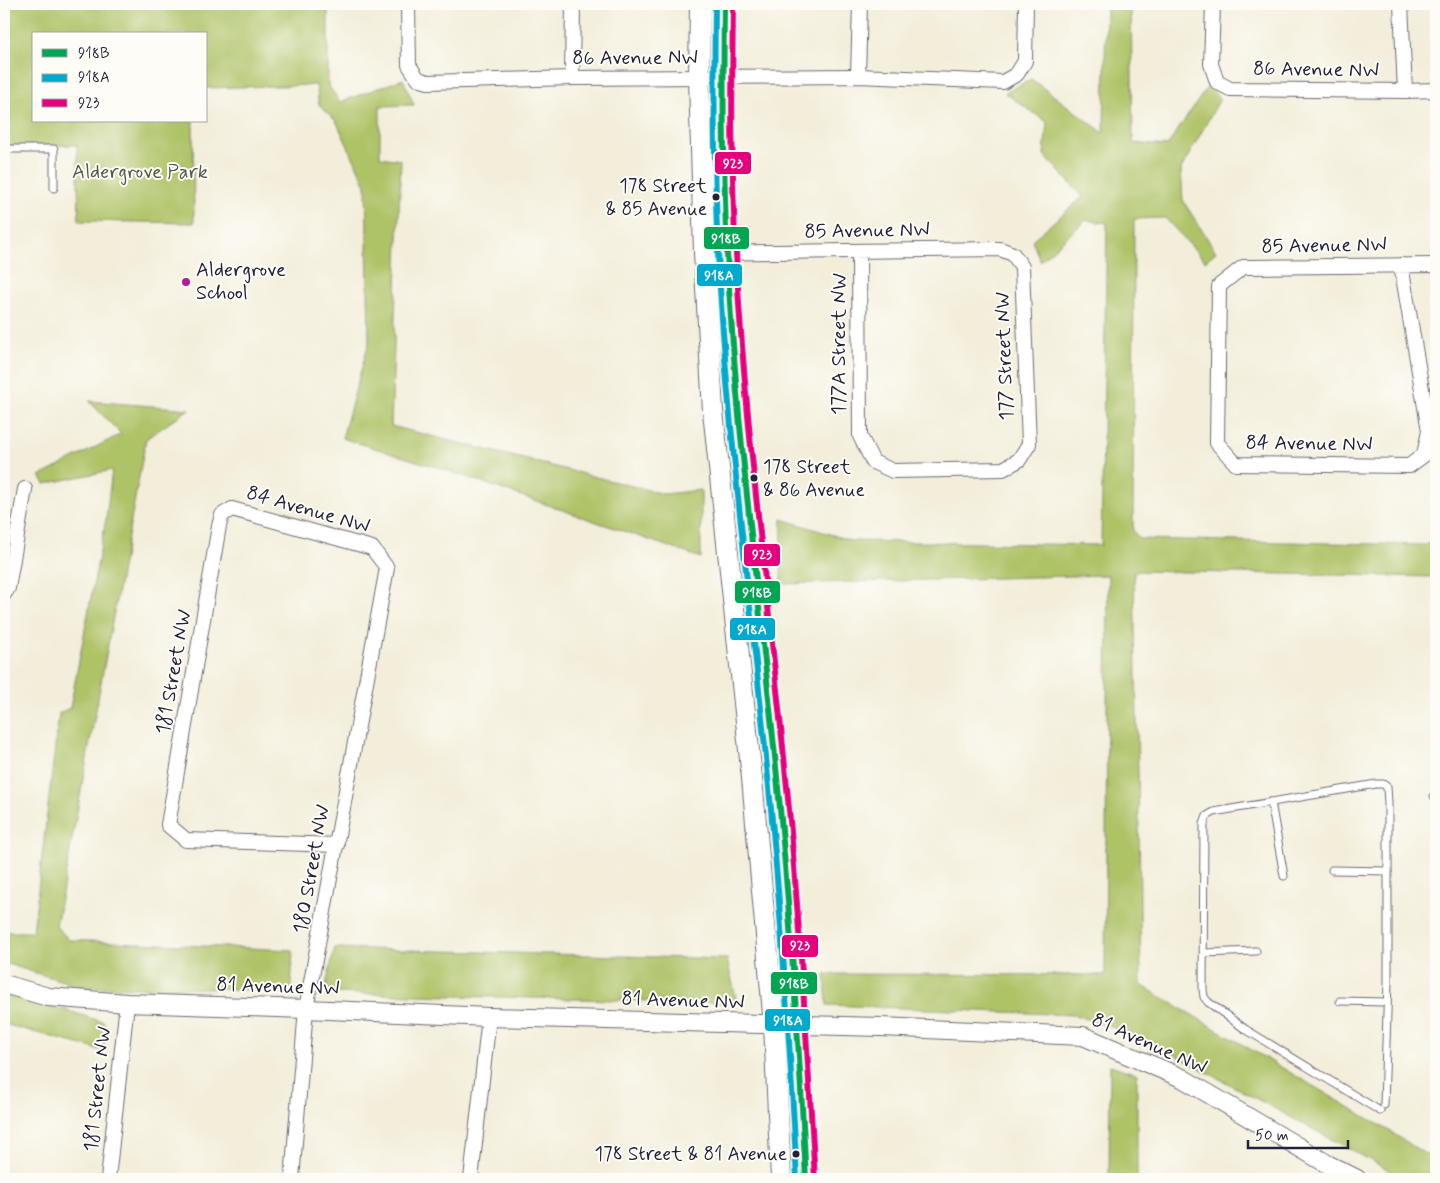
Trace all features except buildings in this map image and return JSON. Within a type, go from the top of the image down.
[{"type":"main road","points":[[700,4],[699,78],[704,252],[713,410],[752,778],[774,1025],[781,1179]]},
{"type":"main road","points":[[724,4],[723,78],[727,252],[750,534],[777,777],[798,1025],[806,1179]]},
{"type":"street","name":"86 Avenue NW","points":[[408,4],[409,66],[418,79],[428,82],[572,78],[858,76],[1003,82],[1017,74],[1026,61],[1026,4]]},
{"type":"street","points":[[572,78],[574,4]]},
{"type":"street","points":[[858,76],[860,4]]},
{"type":"street","name":"86 Avenue NW","points":[[1213,4],[1211,64],[1217,82],[1230,89],[1436,90]]},
{"type":"street","points":[[1401,4],[1405,91]]},
{"type":"street","name":"85 Avenue NW","points":[[704,252],[1000,249],[1013,254],[1022,268]]},
{"type":"street","name":"177A Street NW","points":[[859,251],[860,436],[873,462],[893,471],[1003,469],[1019,460],[1028,444]]},
{"type":"street","name":"84 Avenue NW","points":[[1217,443],[1236,464],[1409,466],[1424,455],[1429,431],[1401,266]]},
{"type":"street","name":"85 Avenue NW","points":[[1217,443],[1219,286],[1243,268],[1436,266]]},
{"type":"street","name":"177 Street NW","points":[[1022,268],[1028,444]]},
{"type":"street","points":[[4,594],[8,588],[25,489]]},
{"type":"street","name":"84 Avenue NW","points":[[219,526],[222,514],[232,509],[372,548],[387,568]]},
{"type":"street","name":"181 Street NW","points":[[219,526],[168,825],[186,840],[337,845]]},
{"type":"street","name":"180 Street NW","points":[[292,1179],[306,1009],[387,568]]},
{"type":"street","name":"81 Avenue NW","points":[[4,984],[48,997],[127,1003],[490,1017],[881,1027],[1082,1036],[1182,1078],[1329,1165],[1357,1179]]},
{"type":"street","name":"181 Street NW","points":[[108,1179],[127,1003]]},
{"type":"street","points":[[471,1179],[490,1017]]},
{"type":"lane","points":[[4,149],[54,148],[54,188]]},
{"type":"lane","points":[[1383,784],[1387,787],[1388,982],[1382,1108],[1245,1029],[1204,998],[1204,824],[1207,816],[1214,812],[1271,802],[1383,784]]},
{"type":"lane","points":[[1271,802],[1284,876]]},
{"type":"lane","points":[[1332,870],[1388,871]]},
{"type":"lane","points":[[1204,953],[1256,951]]},
{"type":"lane","points":[[1340,1002],[1386,1002]]},
{"type":"green space","name":"Aldergrove Park","points":[[4,4],[328,4],[328,85],[340,102],[403,79],[414,105],[380,106],[380,157],[401,160],[391,426],[664,494],[701,490],[701,558],[449,471],[342,438],[369,342],[366,185],[336,121],[319,105],[316,85],[208,88],[208,32],[32,32],[32,122],[193,122],[194,223],[79,221],[77,145],[4,147]]},
{"type":"green space","points":[[1106,4],[1131,4],[1133,143],[1167,146],[1208,86],[1220,99],[1181,169],[1183,201],[1216,252],[1205,261],[1165,218],[1134,219],[1133,531],[1140,539],[1426,545],[1436,538],[1436,577],[1134,571],[1141,985],[1383,1127],[1436,1161],[1436,1179],[1405,1179],[1142,1037],[1075,1015],[827,1005],[825,974],[1105,975],[1108,575],[781,584],[782,519],[852,541],[1101,545],[1107,223],[1086,220],[1040,261],[1032,240],[1083,197],[1044,155],[1047,122],[1005,93],[1031,79],[1104,133]]},
{"type":"green space","points":[[89,401],[189,409],[146,439],[56,926],[69,940],[293,950],[291,990],[82,987],[4,963],[4,932],[33,932],[59,713],[70,708],[106,519],[112,470],[45,484],[40,476],[121,434]]},
{"type":"green space","points":[[335,948],[727,959],[737,1003],[329,993],[326,984]]},
{"type":"green space","points":[[4,991],[104,1022],[104,1051],[4,1024]]},
{"type":"green space","points":[[1110,1065],[1137,1074],[1137,1179],[1109,1179]]},
{"type":"transit line","name":"918A","points":[[715,4],[716,191],[722,319],[733,450],[773,827],[785,978],[797,1179]]},
{"type":"transit line","name":"918B","points":[[724,4],[725,191],[731,319],[742,450],[782,827],[794,978],[806,1179]]},
{"type":"transit line","name":"923","points":[[733,4],[733,191],[740,319],[751,450],[791,827],[815,1179]]},
{"type":"place","name":"178 Street & 85 Avenue","points":[[716,197]]},
{"type":"place","name":"Aldergrove School","points":[[186,282]]},
{"type":"place","name":"178 Street & 86 Avenue","points":[[754,478]]},
{"type":"place","name":"178 Street & 81 Avenue","points":[[796,1154]]}]
